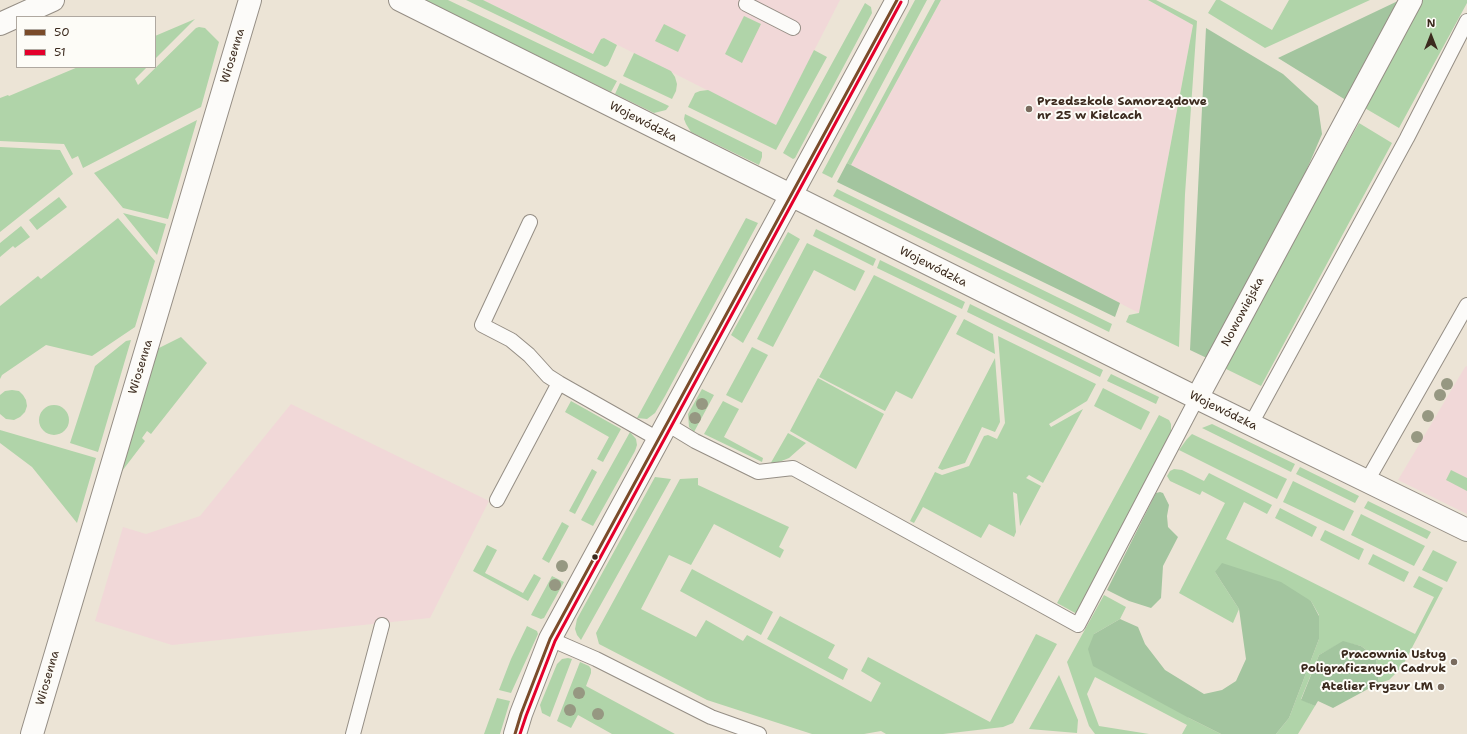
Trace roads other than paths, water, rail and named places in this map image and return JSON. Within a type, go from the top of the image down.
[{"type":"street","points":[[18,16],[53,0]]},
{"type":"street","name":"Wiosenna","points":[[32,734],[250,0]]},
{"type":"street","name":"Wojewódzka","points":[[400,0],[1197,398],[1467,530]]},
{"type":"street","points":[[515,734],[521,714],[550,639],[897,0]]},
{"type":"street","name":"Nowowiejska","points":[[1197,398],[1411,0]]},
{"type":"street","points":[[0,24],[16,17]]},
{"type":"lane","points":[[746,4],[793,28]]},
{"type":"lane","points":[[1251,424],[1403,144],[1467,21]]},
{"type":"lane","points":[[530,222],[482,325],[511,340],[529,355],[548,376],[559,383],[663,432]]},
{"type":"lane","points":[[1367,481],[1465,310]]},
{"type":"lane","points":[[497,500],[559,383]]},
{"type":"lane","name":"Nowowiejska","points":[[663,432],[695,441],[758,472],[793,468],[1078,625],[1197,398]]},
{"type":"lane","points":[[353,734],[382,625]]},
{"type":"lane","points":[[550,639],[596,659],[711,717],[759,734]]},
{"type":"place","name":"Przedszkole Samorządowe nr 25 w Kielcach","points":[[1029,109]]},
{"type":"place","name":"Pracownia Usług Poligraficznych Cadruk","points":[[1454,662]]},
{"type":"place","name":"Atelier Fryzur LM","points":[[1441,687]]}]
